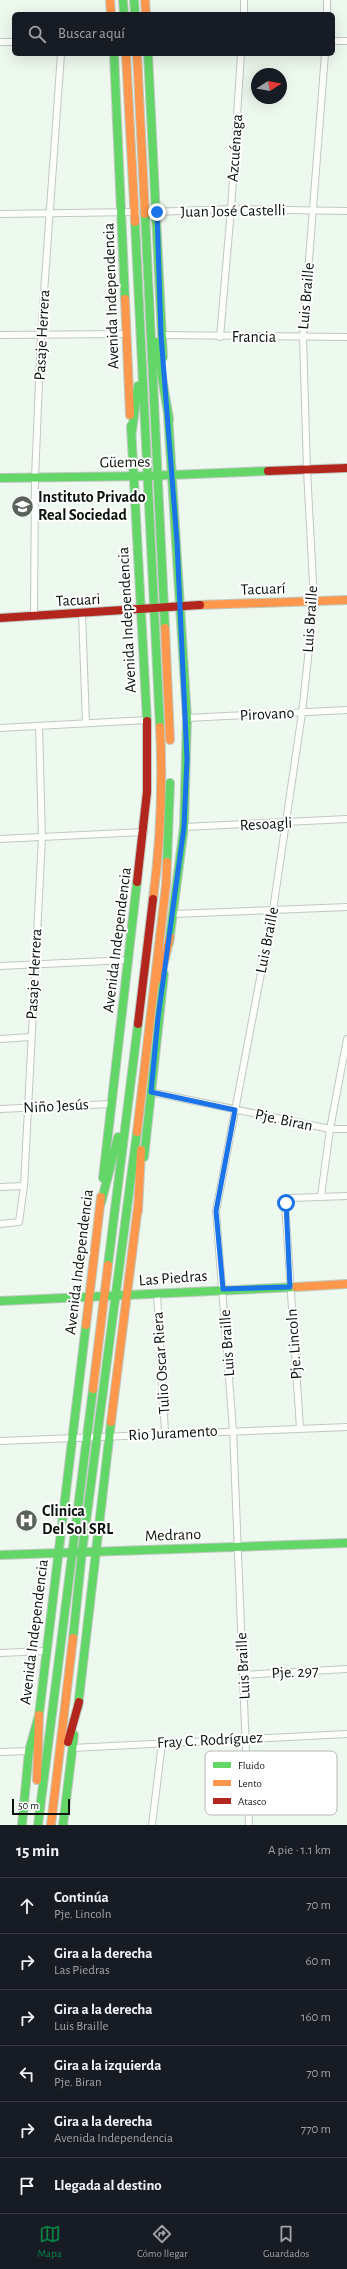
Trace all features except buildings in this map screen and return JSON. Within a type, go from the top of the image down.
[{"type":"main road","points":[[110,0],[111,12]]},
{"type":"main road","points":[[124,0],[124,12]]},
{"type":"main road","points":[[134,0],[135,12]]},
{"type":"main road","points":[[145,0],[146,12]]},
{"type":"main road","name":"Avenida Independencia","points":[[22,1825],[29,1751],[38,1715],[70,1439],[101,1203],[111,1104],[144,832],[148,773],[147,720],[140,610],[132,431],[125,334],[122,213],[114,56]]},
{"type":"main road","name":"Avenida Independencia","points":[[51,1825],[82,1552],[114,1297],[143,1086],[149,1018],[166,885],[170,819],[170,725],[147,476],[126,56]]},
{"type":"main road","name":"Avenida Independencia","points":[[38,1825],[71,1552],[88,1438],[103,1298],[130,1090],[160,836],[163,782],[157,475],[137,56]]},
{"type":"main road","points":[[63,1825],[111,1436],[118,1361],[138,1211],[158,1018],[184,827],[187,718],[169,419],[161,335],[157,212],[148,56]]},
{"type":"main road","points":[[149,302],[169,419]]},
{"type":"main road","points":[[132,431],[139,376],[140,326]]},
{"type":"main road","name":"Güemes","points":[[0,478],[147,476],[347,468]]},
{"type":"main road","name":"Tacuarí","points":[[180,606],[347,600]]},
{"type":"main road","name":"Tacuari","points":[[0,618],[82,614],[180,606]]},
{"type":"main road","points":[[149,1018],[170,937]]},
{"type":"main road","points":[[138,1211],[143,1086]]},
{"type":"main road","points":[[101,1203],[130,1090]]},
{"type":"main road","name":"Las Piedras","points":[[0,1301],[103,1298],[223,1289],[347,1284]]},
{"type":"main road","name":"Medrano","points":[[0,1555],[347,1542]]},
{"type":"main road","points":[[55,1799],[79,1702]]},
{"type":"main road","points":[[38,1715],[37,1770],[39,1810]]},
{"type":"street","points":[[244,0],[244,12]]},
{"type":"street","points":[[327,12],[328,0]]},
{"type":"street","points":[[335,41],[347,41]]},
{"type":"street","points":[[0,42],[12,42]]},
{"type":"street","name":"Pasaje Herrera","points":[[34,616],[35,478],[41,335],[61,56]]},
{"type":"street","name":"Azcuénaga","points":[[220,337],[231,209],[241,56]]},
{"type":"street","name":"Luis Braille","points":[[246,1751],[233,1430],[216,1211],[273,910],[287,823],[302,713],[314,602],[307,470],[303,337],[325,56]]},
{"type":"street","name":"Juan José Castelli","points":[[0,214],[122,213],[231,209],[347,211]]},
{"type":"street","points":[[0,335],[125,334]]},
{"type":"street","name":"Francia","points":[[161,335],[220,337],[347,337]]},
{"type":"street","points":[[82,614],[86,723]]},
{"type":"street","name":"Pirovano","points":[[187,718],[347,710]]},
{"type":"street","points":[[0,728],[147,720]]},
{"type":"street","name":"Pasaje Herrera","points":[[0,1224],[19,1222],[24,1186],[30,1038],[42,838],[39,726]]},
{"type":"street","name":"Resoagli","points":[[184,827],[347,819]]},
{"type":"street","points":[[0,839],[144,832]]},
{"type":"street","points":[[173,914],[347,907]]},
{"type":"street","points":[[0,966],[129,960]]},
{"type":"street","points":[[0,1039],[30,1038]]},
{"type":"street","points":[[321,1196],[330,1129],[347,1039]]},
{"type":"street","name":"Pje. Biran","points":[[151,1092],[330,1129],[347,1128]]},
{"type":"street","name":"Niño Jesús","points":[[0,1109],[111,1104]]},
{"type":"street","points":[[0,1187],[24,1186]]},
{"type":"street","name":"Pje. Lincoln","points":[[300,1428],[290,1287],[286,1203],[290,1198],[347,1196]]},
{"type":"street","name":"Tulio Oscar Riera","points":[[157,1293],[165,1433]]},
{"type":"street","name":"Rio Juramento","points":[[0,1441],[97,1438],[233,1430],[347,1427]]},
{"type":"street","points":[[0,1653],[45,1652]]},
{"type":"street","name":"Pje. 297","points":[[243,1675],[347,1669]]},
{"type":"street","name":"Fray C. Rodríguez","points":[[72,1748],[246,1737],[347,1734]]},
{"type":"street","points":[[152,1825],[162,1743]]},
{"type":"street","points":[[0,1752],[29,1751]]},
{"type":"street","name":"Luis Braille","points":[[249,1815],[249,1825]]},
{"type":"traffic: fast","points":[[123,0],[124,12]]},
{"type":"traffic: fast","points":[[134,0],[135,12]]},
{"type":"traffic: fast","points":[[114,56],[125,299]]},
{"type":"traffic: fast","points":[[148,56],[163,357]]},
{"type":"traffic: fast","points":[[145,214],[165,628]]},
{"type":"traffic: fast","points":[[135,222],[160,727]]},
{"type":"traffic: fast","points":[[156,342],[169,419]]},
{"type":"traffic: fast","points":[[132,431],[138,386]]},
{"type":"traffic: fast","points":[[168,414],[187,718],[184,827],[169,943]]},
{"type":"traffic: fast","points":[[131,426],[147,721]]},
{"type":"traffic: fast","points":[[0,478],[147,476],[268,471]]},
{"type":"traffic: fast","points":[[167,862],[170,783]]},
{"type":"traffic: fast","points":[[103,1178],[137,882]]},
{"type":"traffic: fast","points":[[144,1157],[164,974]]},
{"type":"traffic: fast","points":[[108,1265],[138,1024]]},
{"type":"traffic: fast","points":[[73,1638],[82,1552],[137,1132]]},
{"type":"traffic: fast","points":[[101,1203],[118,1137]]},
{"type":"traffic: fast","points":[[0,1301],[296,1287]]},
{"type":"traffic: fast","points":[[22,1825],[29,1751],[39,1715],[86,1325]]},
{"type":"traffic: fast","points":[[38,1825],[93,1389]]},
{"type":"traffic: fast","points":[[78,1707],[111,1422]]},
{"type":"traffic: fast","points":[[0,1555],[347,1543]]},
{"type":"traffic: fast","points":[[63,1825],[74,1735]]},
{"type":"traffic: slow","points":[[110,0],[111,12]]},
{"type":"traffic: slow","points":[[145,0],[146,12]]},
{"type":"traffic: slow","points":[[126,56],[135,222]]},
{"type":"traffic: slow","points":[[137,56],[145,214]]},
{"type":"traffic: slow","points":[[125,299],[130,415]]},
{"type":"traffic: slow","points":[[200,605],[347,600]]},
{"type":"traffic: slow","points":[[165,628],[170,740]]},
{"type":"traffic: slow","points":[[153,899],[161,813],[160,727]]},
{"type":"traffic: slow","points":[[137,1132],[166,885],[167,862]]},
{"type":"traffic: slow","points":[[160,979],[170,937]]},
{"type":"traffic: slow","points":[[138,1211],[141,1150]]},
{"type":"traffic: slow","points":[[86,1325],[101,1197]]},
{"type":"traffic: slow","points":[[111,1422],[138,1206]]},
{"type":"traffic: slow","points":[[93,1389],[108,1265]]},
{"type":"traffic: slow","points":[[296,1287],[347,1284]]},
{"type":"traffic: slow","points":[[51,1825],[73,1638]]},
{"type":"traffic: slow","points":[[37,1780],[39,1715]]},
{"type":"traffic: jam","points":[[268,471],[347,468]]},
{"type":"traffic: jam","points":[[0,618],[200,605]]},
{"type":"traffic: jam","points":[[137,882],[147,792],[147,721]]},
{"type":"traffic: jam","points":[[138,1024],[153,899]]},
{"type":"traffic: jam","points":[[68,1742],[79,1702]]},
{"type":"place","name":"Instituto Privado Real Sociedad","points":[[22,506]]},
{"type":"place","name":"Clinica Del Sol SRL","points":[[26,1520]]},
{"type":"route","points":[[157,212],[161,335],[169,419],[177,542],[187,718],[187,759],[184,827],[158,1018],[151,1092],[235,1110],[217,1198],[216,1211],[223,1289],[290,1287],[286,1203]]}]
